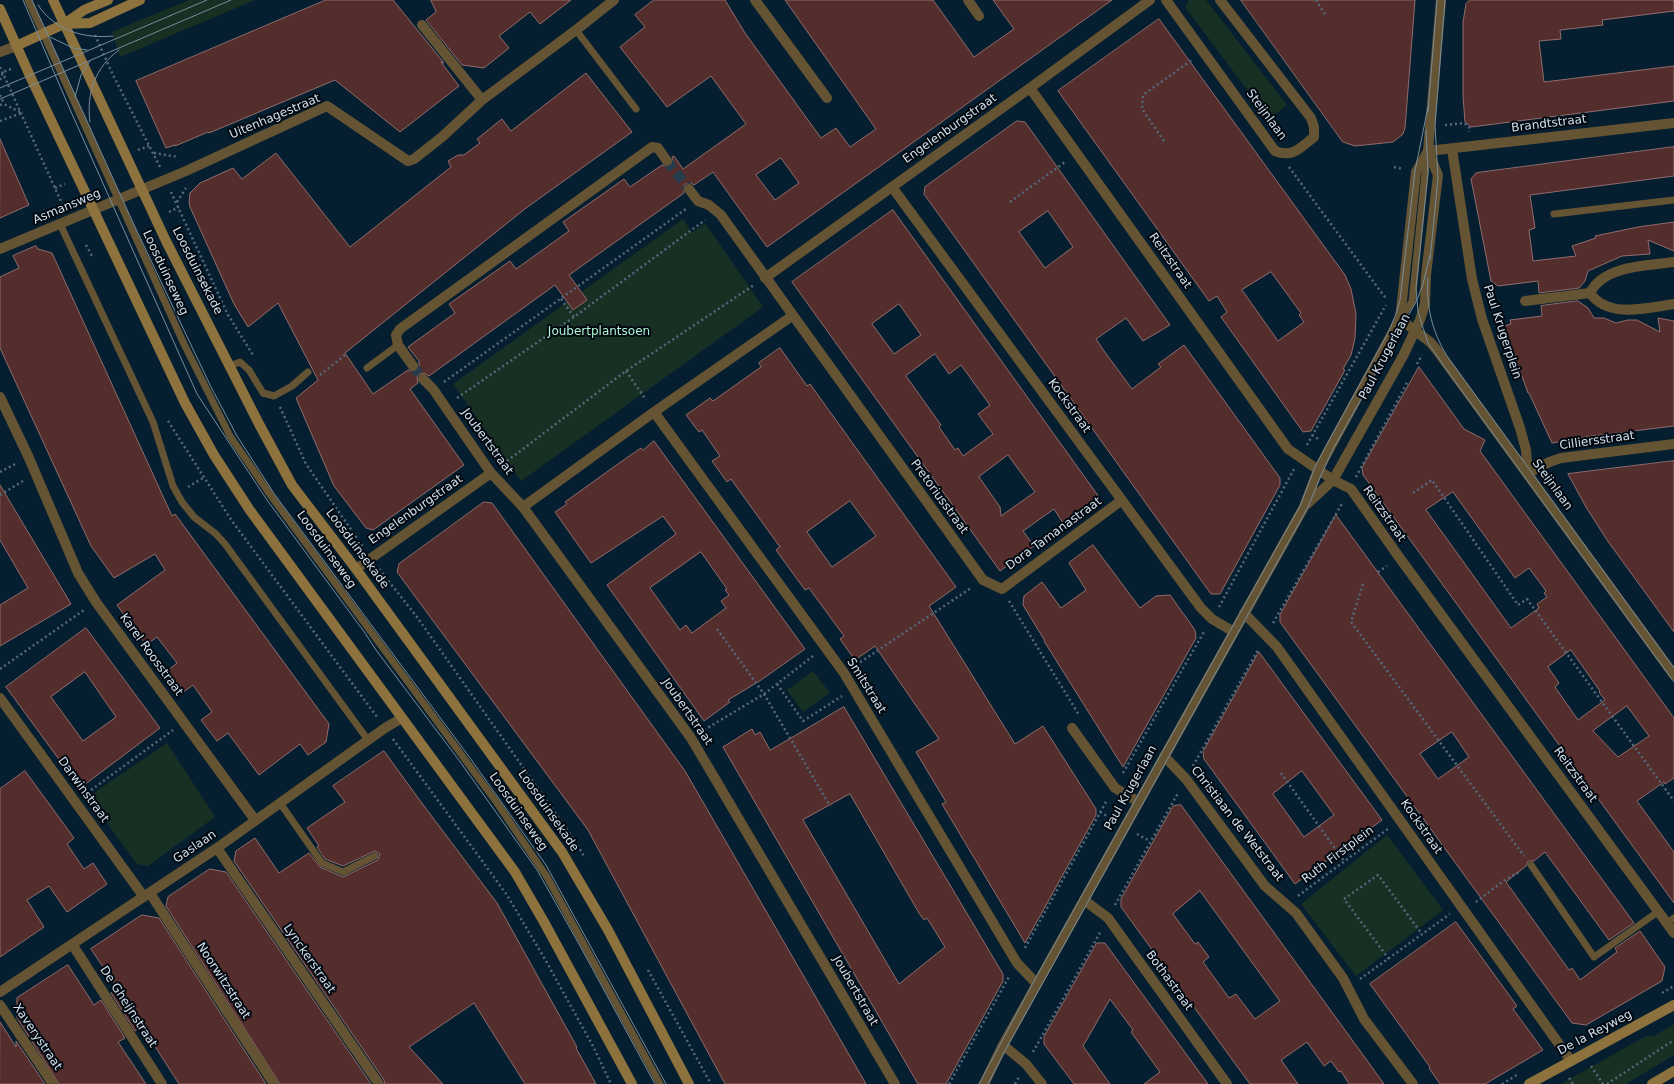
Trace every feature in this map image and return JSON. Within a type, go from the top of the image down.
[{"type":"main road","name":"Loosduinsekade","points":[[53,0],[166,240],[259,424],[292,485],[356,569],[562,852],[608,930],[689,1084]]},
{"type":"main road","points":[[16,46],[64,24],[84,10],[108,0]]},
{"type":"main road","points":[[64,24],[90,23],[140,0]]},
{"type":"main road","points":[[0,9],[16,46],[186,403],[214,455],[249,509],[515,872],[544,922],[632,1084]]},
{"type":"main road","name":"De la Reyweg","points":[[1529,1084],[1674,1005]]},
{"type":"main road","points":[[1652,1084],[1674,1070]]},
{"type":"street","name":"Uitenhagestraat","points":[[143,189],[327,106],[408,161],[414,159],[442,137],[482,100],[614,0]]},
{"type":"street","points":[[756,0],[827,98]]},
{"type":"street","points":[[968,0],[979,16]]},
{"type":"street","name":"Engelenburgstraat","points":[[765,278],[1150,0]]},
{"type":"street","name":"Steijnlaan","points":[[1166,0],[1275,150],[1284,154],[1291,154],[1314,137],[1314,127],[1311,118],[1220,0]]},
{"type":"street","name":"Paul Krugerlaan","points":[[984,1084],[1003,1045],[1304,507],[1318,470],[1400,319],[1416,172],[1428,151],[1441,0]]},
{"type":"street","points":[[422,25],[482,100]]},
{"type":"street","points":[[0,52],[16,46]]},
{"type":"street","name":"Reitzstraat","points":[[1030,88],[1078,153],[1288,449],[1333,480],[1351,489],[1398,557],[1659,912],[1670,920],[1674,933]]},
{"type":"street","name":"Brandtstraat","points":[[1428,151],[1674,123]]},
{"type":"street","points":[[413,366],[398,345],[396,335],[400,329],[652,147],[658,148],[667,161]]},
{"type":"street","name":"Paul Krugerplein","points":[[1452,149],[1472,279],[1482,319],[1520,428],[1526,450],[1528,474]]},
{"type":"street","name":"Paul Krugerlaan","points":[[1304,507],[1333,480],[1416,331],[1425,304],[1426,275],[1438,175],[1428,151]]},
{"type":"street","name":"Kockstraat","points":[[892,187],[1201,608],[1212,619],[1234,632]]},
{"type":"street","name":"Asmansweg","points":[[0,249],[143,189]]},
{"type":"street","points":[[689,189],[698,201]]},
{"type":"street","name":"Pretoriusstraat","points":[[698,201],[709,205],[720,215],[983,580],[1002,589]]},
{"type":"street","points":[[1590,293],[1594,286],[1609,275],[1630,268],[1674,262]]},
{"type":"street","points":[[1525,301],[1590,293]]},
{"type":"street","points":[[1590,293],[1594,300],[1600,304],[1624,310],[1674,304]]},
{"type":"street","points":[[523,507],[654,412],[792,316]]},
{"type":"street","name":"Steijnlaan","points":[[1400,319],[1430,342],[1436,349],[1674,675]]},
{"type":"street","name":"Joubertstraat","points":[[423,379],[433,389],[491,473],[523,507],[691,738],[895,1084]]},
{"type":"street","name":"Karel Roosstraat","points":[[0,397],[78,573],[96,602],[255,820]]},
{"type":"street","name":"Smitstraat","points":[[654,412],[844,673],[1017,963],[1034,981],[1038,983]]},
{"type":"street","name":"Cilliersstraat","points":[[1528,474],[1548,462],[1561,458],[1674,444]]},
{"type":"street","name":"Engelenburgstraat","points":[[356,569],[491,473]]},
{"type":"street","name":"Dora Tamanastraat","points":[[1002,589],[1122,500]]},
{"type":"street","name":"Kockstraat","points":[[1244,613],[1277,647],[1571,1061]]},
{"type":"street","name":"Darwinstraat","points":[[0,698],[75,802],[147,895]]},
{"type":"street","name":"Gaslaan","points":[[0,992],[217,848],[385,728],[402,718]]},
{"type":"street","points":[[1072,728],[1114,788],[1139,802]]},
{"type":"street","name":"Christiaan de Wetstraat","points":[[1164,756],[1186,779],[1265,886],[1296,913],[1343,978],[1364,1019],[1413,1084]]},
{"type":"street","name":"Lynckerstraat","points":[[217,848],[379,1084]]},
{"type":"street","name":"Noorwitzstraat","points":[[147,895],[274,1084]]},
{"type":"street","name":"Bothastraat","points":[[1084,900],[1108,918],[1227,1084]]},
{"type":"street","name":"De Gheijnstraat","points":[[72,944],[162,1084]]},
{"type":"street","name":"Xaverystraat","points":[[0,1005],[53,1084]]},
{"type":"street","points":[[1003,1045],[1026,1064],[1042,1084]]},
{"type":"lane","name":"Loosduinseweg","points":[[28,0],[117,200],[187,351],[230,436],[270,496],[492,797],[534,857],[547,877],[660,1084]]},
{"type":"lane","points":[[576,30],[636,109]]},
{"type":"lane","points":[[1554,214],[1674,200]]},
{"type":"lane","points":[[60,224],[153,422],[173,486],[194,517],[216,534],[225,544],[368,740]]},
{"type":"lane","points":[[367,368],[398,345]]},
{"type":"lane","points":[[230,366],[240,362],[249,370],[263,394],[274,396],[292,386],[308,372]]},
{"type":"lane","points":[[280,802],[322,863],[343,872],[375,856]]},
{"type":"lane","points":[[1531,866],[1594,957],[1659,912]]},
{"type":"path","points":[[1316,0],[1326,16]]},
{"type":"path","name":"Loosduinsekade","points":[[90,23],[113,75],[166,179],[228,315],[254,357]]},
{"type":"path","points":[[1164,141],[1142,109],[1143,95],[1204,51]]},
{"type":"path","points":[[0,66],[55,188]]},
{"type":"path","points":[[0,80],[3,72]]},
{"type":"path","points":[[0,95],[4,104],[22,113]]},
{"type":"path","points":[[0,105],[4,104]]},
{"type":"path","points":[[0,121],[22,113]]},
{"type":"path","points":[[1430,125],[1464,123],[1469,127],[1470,147]]},
{"type":"path","points":[[949,1084],[1114,788],[1212,619],[1312,435],[1390,298],[1384,296],[1275,150]]},
{"type":"path","points":[[1010,202],[1078,153]]},
{"type":"path","points":[[433,389],[698,201]]},
{"type":"path","points":[[457,398],[574,317],[716,212]]},
{"type":"path","points":[[491,473],[626,371],[765,278]]},
{"type":"path","points":[[561,299],[574,317]]},
{"type":"path","points":[[626,371],[654,412]]},
{"type":"path","points":[[1015,1084],[1266,635],[1351,489],[1360,466],[1411,375]]},
{"type":"path","name":"Loosduinsekade","points":[[274,396],[306,464],[371,558],[416,617]]},
{"type":"path","points":[[0,495],[35,474]]},
{"type":"path","points":[[178,494],[204,478]]},
{"type":"path","points":[[1413,493],[1432,480],[1518,605],[1527,599],[1674,801]]},
{"type":"path","points":[[844,673],[983,580]]},
{"type":"path","points":[[1348,988],[1422,934],[1506,879],[1531,866],[1352,622],[1363,584]]},
{"type":"path","points":[[1002,589],[1083,722],[1072,728]]},
{"type":"path","points":[[0,669],[96,602]]},
{"type":"path","points":[[717,629],[764,694],[830,806]]},
{"type":"path","points":[[691,738],[764,694],[825,647]]},
{"type":"path","points":[[344,673],[507,895],[546,961],[594,1048],[611,1084]]},
{"type":"path","points":[[778,684],[803,721],[853,689]]},
{"type":"path","points":[[75,802],[184,723]]},
{"type":"path","points":[[1281,773],[1344,861]]},
{"type":"path","name":"Ruth Firstplein","points":[[1287,904],[1400,820]]},
{"type":"path","points":[[1388,959],[1344,899],[1378,875],[1422,934]]},
{"type":"path","points":[[1607,1084],[1674,1040]]},
{"type":"green space","points":[[189,0],[255,0],[120,57],[112,32]]},
{"type":"green space","points":[[1189,0],[1206,0],[1287,105],[1269,119],[1185,7]]},
{"type":"green space","name":"Joubertplantsoen","points":[[683,219],[692,233],[705,223],[763,307],[521,481],[453,384]]},
{"type":"green space","points":[[813,671],[830,693],[803,712],[787,690]]},
{"type":"green space","points":[[167,743],[215,817],[148,866],[137,864],[88,797]]},
{"type":"green space","points":[[1387,835],[1443,910],[1356,976],[1301,904]]},
{"type":"green space","points":[[1674,1024],[1674,1055],[1626,1084],[1561,1084],[1646,1036],[1654,1036]]},
{"type":"building","points":[[326,0],[393,0],[444,63],[441,62],[459,86],[400,132],[335,80],[209,133],[208,132],[175,146],[166,148],[136,81]]},
{"type":"building","points":[[431,0],[571,0],[540,24],[530,12],[499,36],[509,48],[484,68],[462,65],[426,20],[436,12]]},
{"type":"building","points":[[654,0],[725,0],[745,33],[821,138],[836,128],[850,147],[876,129],[785,0],[933,0],[974,57],[1014,29],[993,0],[1112,0],[767,247],[713,172],[694,185],[691,183],[685,184],[683,187],[684,193],[569,275],[587,300],[573,310],[555,285],[429,376],[424,373],[418,375],[418,383],[410,389],[464,465],[373,530],[366,528],[334,486],[296,398],[318,380],[278,303],[248,327],[234,304],[190,207],[190,193],[200,183],[233,168],[242,179],[276,153],[350,247],[451,167],[448,161],[458,155],[464,155],[480,143],[477,139],[502,119],[511,131],[586,73],[632,132],[526,208],[345,353],[373,394],[408,370],[413,372],[417,371],[419,361],[408,347],[455,313],[449,304],[510,261],[516,269],[569,231],[563,222],[624,179],[630,187],[662,165],[667,167],[671,166],[673,161],[672,157],[674,156],[683,169],[746,124],[711,76],[667,107],[620,47],[645,27],[635,15]],"holes":[[[781,158],[799,183],[775,200],[756,175]]]},
{"type":"building","points":[[1241,0],[1415,0],[1405,128],[1403,134],[1393,142],[1355,146],[1343,142]]},
{"type":"building","points":[[1470,0],[1674,0],[1674,11],[1602,20],[1603,25],[1560,30],[1561,39],[1539,41],[1544,82],[1674,66],[1674,101],[1471,127],[1465,122],[1463,96],[1463,22],[1466,4]]},
{"type":"building","points":[[1159,19],[1345,275],[1351,289],[1356,314],[1355,338],[1351,355],[1343,369],[1345,370],[1311,431],[1303,432],[1221,317],[1227,312],[1217,296],[1209,301],[1058,91]],"holes":[[[1271,272],[1301,313],[1299,315],[1304,322],[1278,341],[1242,290]]]},
{"type":"building","points":[[1017,121],[1025,122],[1170,325],[1143,341],[1126,318],[1096,339],[1104,351],[1132,389],[1161,367],[1158,364],[1184,345],[1280,478],[1280,485],[1220,594],[1211,594],[924,194],[925,187]],"holes":[[[1048,211],[1073,247],[1045,268],[1019,232]]]},
{"type":"building","points":[[0,139],[29,205],[0,218]]},
{"type":"building","points":[[1674,147],[1674,176],[1530,195],[1535,228],[1529,230],[1533,261],[1576,256],[1572,246],[1596,238],[1595,236],[1638,227],[1674,222],[1674,251],[1648,240],[1650,254],[1622,256],[1588,271],[1585,281],[1579,288],[1539,293],[1538,281],[1498,286],[1491,281],[1471,179],[1476,173]]},
{"type":"building","points":[[893,210],[1099,497],[1063,523],[1054,509],[1023,531],[1034,546],[1000,571],[792,282]],"holes":[[[899,304],[921,335],[894,354],[872,324]],[[935,354],[949,374],[961,365],[990,405],[978,414],[993,434],[963,456],[958,448],[955,450],[939,427],[941,425],[906,376]],[[1008,455],[1035,492],[1001,516],[1000,507],[979,477]]]},
{"type":"building","points":[[36,246],[38,249],[52,253],[172,516],[175,514],[329,724],[326,742],[308,755],[300,744],[259,775],[228,733],[217,741],[201,720],[212,712],[193,685],[182,693],[166,672],[177,663],[157,637],[146,645],[117,605],[165,570],[155,554],[114,578],[91,546],[0,348],[0,277],[19,268],[13,256]]},
{"type":"building","points":[[1578,301],[1588,308],[1594,318],[1604,318],[1616,323],[1628,320],[1637,320],[1660,332],[1658,318],[1674,321],[1674,426],[1592,436],[1552,443],[1528,393],[1504,326],[1511,324],[1510,320],[1542,316],[1541,306]]},
{"type":"building","points":[[780,348],[807,386],[810,384],[956,587],[929,606],[1015,744],[1043,726],[1096,809],[1096,815],[1025,943],[942,804],[946,802],[916,752],[939,739],[875,646],[855,660],[840,639],[844,636],[809,588],[805,590],[776,550],[780,547],[731,479],[727,482],[712,461],[720,456],[702,430],[699,432],[686,415],[710,398],[713,401],[761,367],[759,363]],"holes":[[[850,501],[876,536],[832,567],[807,532]]]},
{"type":"building","points":[[1419,367],[1464,429],[1485,440],[1480,451],[1674,718],[1674,778],[1665,784],[1664,782],[1637,801],[1674,852],[1674,903],[1363,475],[1362,468]],"holes":[[[1453,492],[1515,578],[1529,568],[1546,591],[1544,593],[1547,597],[1537,604],[1539,608],[1511,628],[1426,510]],[[1571,650],[1605,700],[1578,720],[1555,687],[1559,683],[1548,667]],[[1627,706],[1649,736],[1618,757],[1593,731]]]},
{"type":"building","points":[[654,441],[805,649],[761,680],[728,700],[730,702],[704,721],[607,585],[676,534],[663,516],[591,563],[555,512],[567,504],[565,502],[625,459],[641,448],[643,450]],"holes":[[[701,552],[727,589],[725,590],[729,595],[721,601],[726,608],[692,633],[686,625],[680,630],[650,588]]]},
{"type":"building","points":[[1674,461],[1674,632],[1607,540],[1586,507],[1568,474]]},
{"type":"building","points":[[0,485],[71,604],[0,646],[0,605],[28,588],[0,540]]},
{"type":"building","points":[[484,502],[492,503],[685,771],[866,1084],[725,1084],[588,830],[397,572],[399,564]]},
{"type":"building","points":[[1336,515],[1634,923],[1609,940],[1545,852],[1534,861],[1528,861],[1526,866],[1506,882],[1569,970],[1572,968],[1580,980],[1617,952],[1615,948],[1640,931],[1665,967],[1662,981],[1586,1025],[1572,1023],[1280,622],[1280,615]],"holes":[[[1452,732],[1469,757],[1438,779],[1420,754]]]},
{"type":"building","points":[[1093,545],[1140,608],[1156,596],[1170,595],[1195,630],[1196,638],[1123,767],[1023,605],[1024,596],[1042,582],[1061,608],[1086,590],[1069,563]]},
{"type":"building","points":[[86,628],[160,728],[80,788],[6,687]],"holes":[[[85,672],[116,717],[83,741],[51,697]]]},
{"type":"building","points":[[1259,652],[1382,820],[1295,884],[1204,759],[1203,752]],"holes":[[[1302,771],[1334,815],[1304,837],[1273,794]]]},
{"type":"building","points":[[844,707],[1003,974],[1003,981],[946,1084],[918,1084],[723,747],[752,729],[755,735],[760,732],[770,750]],"holes":[[[850,794],[924,920],[927,918],[945,947],[899,984],[803,820]]]},
{"type":"building","points":[[384,751],[497,903],[596,1084],[525,1084],[474,1003],[409,1047],[443,1084],[385,1084],[384,1080],[234,861],[236,851],[255,838],[279,873],[309,853],[320,867],[343,877],[378,860],[380,854],[375,851],[343,866],[325,859],[317,847],[319,846],[307,828],[345,802],[333,786]]},
{"type":"building","points":[[25,771],[74,838],[67,844],[84,869],[93,863],[107,884],[67,912],[49,886],[27,900],[44,927],[0,957],[0,789]]},
{"type":"building","points":[[1181,805],[1384,1084],[1349,1084],[1341,1071],[1339,1072],[1331,1061],[1324,1066],[1307,1042],[1281,1060],[1298,1084],[1250,1084],[1121,907],[1121,899],[1173,806]],"holes":[[[1200,891],[1280,1001],[1255,1019],[1236,994],[1229,998],[1203,962],[1209,957],[1198,942],[1195,944],[1173,914]]]},
{"type":"building","points":[[210,869],[226,872],[371,1084],[280,1084],[166,906],[168,897]]},
{"type":"building","points":[[142,915],[159,918],[266,1084],[179,1084],[142,1026],[135,1031],[111,993],[118,989],[91,949]]},
{"type":"building","points":[[1456,922],[1517,1006],[1513,1009],[1543,1050],[1485,1084],[1440,1084],[1429,1068],[1430,1067],[1370,984]]},
{"type":"building","points":[[1097,943],[1105,943],[1208,1084],[1144,1084],[1160,1072],[1131,1032],[1133,1030],[1110,999],[1083,1046],[1110,1084],[1074,1084],[1044,1044],[1044,1037]]},
{"type":"building","points":[[68,965],[94,1005],[101,1000],[125,1038],[118,1042],[146,1084],[59,1084],[17,1018],[17,998]]},
{"type":"building","points":[[0,1022],[16,1047],[16,1041],[45,1084],[0,1084]]},
{"type":"tunnel","points":[[667,161],[689,189]]},
{"type":"tunnel","points":[[413,366],[423,379]]},
{"type":"tram line","points":[[23,0],[72,114],[197,394],[267,500],[376,650],[461,763],[537,870],[655,1084]]},
{"type":"tram line","points":[[32,0],[135,227],[211,387],[237,436],[275,495],[470,758],[546,865],[666,1084]]},
{"type":"tram line","points":[[0,88],[207,0]]},
{"type":"tram line","points":[[0,99],[231,0]]},
{"type":"tram line","points":[[1428,112],[1437,0]]},
{"type":"tram line","points":[[1430,260],[1438,178],[1435,125],[1445,0]]},
{"type":"tram line","points":[[38,5],[53,21],[71,31],[92,36],[113,36]]},
{"type":"tram line","points":[[50,37],[73,48],[87,50]]},
{"type":"tram line","points":[[90,122],[89,101],[94,82],[104,64],[119,50]]},
{"type":"tram line","points":[[75,97],[81,75],[90,61]]},
{"type":"tram line","points":[[979,1084],[1034,981],[1300,506],[1315,467],[1388,333],[1400,300],[1415,171],[1428,107]]},
{"type":"tram line","points":[[1426,130],[1428,173],[1416,288],[1418,312],[1428,343],[1674,682]]},
{"type":"tram line","points":[[988,1084],[1007,1047],[1308,507],[1333,449],[1417,300],[1423,284],[1430,255]]},
{"type":"tram line","points":[[1428,278],[1428,299],[1431,318],[1437,337],[1447,356],[1674,668]]}]
